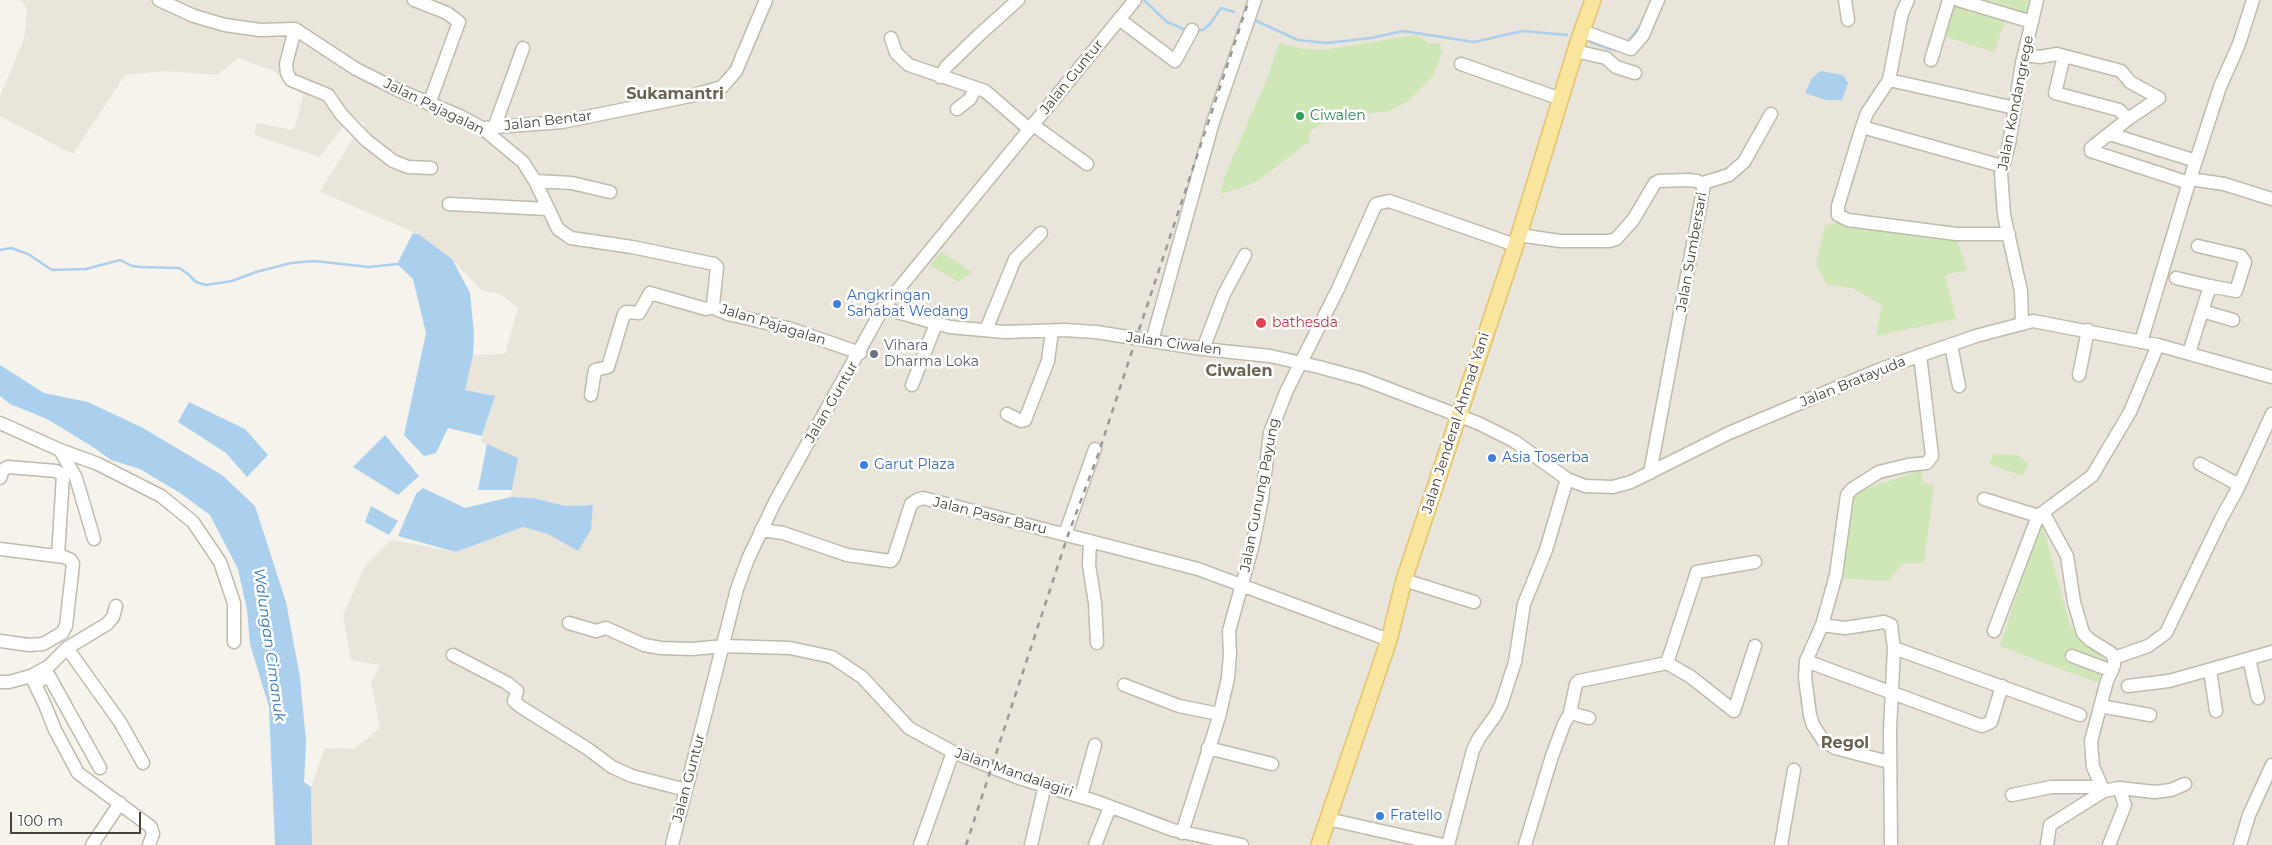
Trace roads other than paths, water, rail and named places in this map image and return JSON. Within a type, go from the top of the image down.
[{"type":"main road","name":"Jalan Jenderal Ahmad Yani","points":[[1319,845],[1389,640],[1404,580],[1517,240],[1582,32],[1588,1]]},
{"type":"street","points":[[159,0],[194,16],[225,25],[245,29],[295,29],[286,64],[287,74],[291,80],[328,95],[341,114],[366,140],[393,161],[408,166],[431,168]]},
{"type":"street","points":[[414,0],[447,13],[459,21],[429,104]]},
{"type":"street","name":"Jalan Bentar","points":[[488,128],[562,122],[727,85],[736,71],[766,0]]},
{"type":"street","points":[[940,76],[946,67],[978,35],[1018,0]]},
{"type":"street","name":"Jalan Guntur","points":[[672,845],[737,589],[761,530],[860,353],[883,308],[1135,0]]},
{"type":"street","points":[[1152,341],[1213,122],[1255,0]]},
{"type":"street","points":[[1582,32],[1631,49],[1643,35],[1658,0]]},
{"type":"street","points":[[1845,0],[1848,20]]},
{"type":"street","points":[[1908,0],[1902,13],[1889,80],[1867,113],[1838,206],[1838,215],[1848,220],[1956,234],[2009,234]]},
{"type":"street","points":[[1931,60],[1949,0]]},
{"type":"street","points":[[1958,0],[2032,22]]},
{"type":"street","name":"Jalan Kondangrege","points":[[2022,324],[2021,291],[2004,215],[2001,183],[2002,166],[2009,144],[2024,55],[2037,0]]},
{"type":"street","points":[[2141,342],[2220,87],[2239,44],[2253,0]]},
{"type":"street","points":[[1119,19],[1175,61],[1192,30]]},
{"type":"street","name":"Jalan Pajagalan","points":[[295,29],[356,69],[429,104],[488,128],[523,162],[535,181],[558,229],[571,238],[639,248],[716,265],[712,305],[714,307],[728,314],[788,328],[860,353]]},
{"type":"street","points":[[891,38],[896,52],[905,62],[991,95],[1030,127],[1087,164]]},
{"type":"street","points":[[488,128],[523,48]]},
{"type":"street","points":[[1575,51],[1606,58],[1616,67],[1635,73]]},
{"type":"street","points":[[2024,55],[2040,57],[2051,55],[2064,56],[2121,71],[2130,82],[2159,98],[2091,148],[2092,151],[2190,181],[2224,184],[2272,199]]},
{"type":"street","points":[[2064,56],[2055,93],[2119,110],[2128,119]]},
{"type":"street","points":[[1461,64],[1561,99]]},
{"type":"street","points":[[1889,80],[2016,108]]},
{"type":"street","points":[[957,109],[970,99],[975,88]]},
{"type":"street","points":[[1703,183],[1729,175],[1744,162],[1771,114]]},
{"type":"street","points":[[1862,127],[2002,166]]},
{"type":"street","points":[[2110,134],[2196,161]]},
{"type":"street","name":"Jalan Sumbersari","points":[[1517,240],[1610,241],[1616,238],[1634,220],[1655,183],[1659,181],[1688,180],[1703,183],[1704,189],[1650,473]]},
{"type":"street","points":[[535,181],[572,183],[610,192]]},
{"type":"street","name":"Jalan Gunung Payung","points":[[1182,833],[1220,714],[1228,678],[1229,631],[1262,499],[1270,433],[1278,408],[1338,289],[1376,204],[1389,201],[1517,240]]},
{"type":"street","points":[[448,204],[547,209]]},
{"type":"street","points":[[986,330],[1015,259],[1041,233]]},
{"type":"street","points":[[2176,278],[2236,291],[2244,260],[2241,256],[2198,246]]},
{"type":"street","points":[[1203,349],[1224,294],[1245,255]]},
{"type":"street","points":[[2189,353],[2210,286]]},
{"type":"street","points":[[591,395],[595,370],[608,367],[624,314],[626,312],[636,314],[641,312],[650,292],[706,309],[714,307]]},
{"type":"street","name":"Jalan Ciwalen","points":[[883,308],[936,324],[1005,332],[1096,332],[1203,349],[1270,356],[1363,379],[1459,416]]},
{"type":"street","points":[[2202,311],[2233,320]]},
{"type":"street","name":"Jalan Bratayuda","points":[[1459,416],[1514,441],[1567,479],[1585,486],[1613,487],[1631,482],[1729,433],[1881,369],[1951,345],[2033,321],[2088,330],[2158,345],[2272,377]]},
{"type":"street","points":[[912,385],[936,324]]},
{"type":"street","points":[[2079,375],[2088,330]]},
{"type":"street","points":[[1007,414],[1021,421],[1025,420],[1048,361],[1052,331]]},
{"type":"street","points":[[1951,345],[1959,386]]},
{"type":"street","points":[[1994,631],[2041,514],[2092,476],[2130,412],[2158,345]]},
{"type":"street","points":[[1889,762],[1835,748],[1823,740],[1810,715],[1805,678],[1806,661],[1822,625],[1836,575],[1847,495],[1852,489],[1878,472],[1927,463],[1932,456],[1920,355]]},
{"type":"street","points":[[2114,658],[2148,646],[2166,633],[2272,414]]},
{"type":"street","points":[[0,423],[60,450],[98,464],[162,496],[193,522],[220,562],[231,594],[235,610],[234,642]]},
{"type":"street","points":[[1066,535],[1095,449]]},
{"type":"street","points":[[60,450],[76,478],[94,539]]},
{"type":"street","points":[[2200,464],[2239,485]]},
{"type":"street","points":[[0,478],[3,470],[8,467],[56,471],[63,475],[58,556]]},
{"type":"street","points":[[1448,845],[1473,750],[1478,738],[1501,705],[1515,662],[1524,604],[1546,550],[1567,479]]},
{"type":"street","name":"Jalan Pasar Baru","points":[[761,530],[783,533],[847,555],[891,561],[894,557],[911,504],[923,498],[1090,542],[1163,559],[1242,584],[1389,640]]},
{"type":"street","points":[[1984,499],[2041,514],[2066,556],[2074,602],[2083,633],[2090,640],[2111,653],[2114,658],[2112,672],[2100,706],[2092,748],[2093,767],[2103,789]]},
{"type":"street","points":[[1090,542],[1089,564],[1096,603],[1096,643]]},
{"type":"street","points":[[0,548],[58,556],[71,560],[73,564],[66,626],[62,634],[43,644],[30,645],[0,640]]},
{"type":"street","points":[[1667,663],[1697,572],[1755,562]]},
{"type":"street","points":[[1404,580],[1474,602]]},
{"type":"street","points":[[33,680],[67,648],[107,624],[113,617],[116,606]]},
{"type":"street","points":[[1822,625],[1845,628],[1887,622],[1891,625],[1894,648],[1889,762],[1891,845]]},
{"type":"street","name":"Jalan Mandalagiri","points":[[569,623],[596,632],[606,628],[644,645],[661,648],[692,649],[724,646],[790,648],[832,657],[862,677],[909,728],[953,752],[991,768],[1081,796],[1182,833],[1242,845]]},
{"type":"street","points":[[1525,845],[1552,756],[1570,713],[1576,684],[1579,681],[1667,663],[1692,677],[1734,712],[1755,646]]},
{"type":"street","points":[[67,648],[120,722],[143,764]]},
{"type":"street","points":[[1894,648],[2080,715]]},
{"type":"street","points":[[2128,686],[2169,681],[2272,652]]},
{"type":"street","points":[[453,655],[507,683],[517,691],[514,702],[588,749],[612,767],[632,776],[686,790]]},
{"type":"street","points":[[2072,656],[2112,672]]},
{"type":"street","points":[[2248,659],[2258,698]]},
{"type":"street","points":[[1806,661],[1952,716],[1987,725],[1991,722],[2002,686]]},
{"type":"street","points":[[2210,670],[2216,711]]},
{"type":"street","points":[[0,682],[33,680],[49,676],[100,768]]},
{"type":"street","points":[[33,680],[55,730],[78,772],[152,828],[153,834],[149,845]]},
{"type":"street","points":[[1124,685],[1179,706],[1220,714]]},
{"type":"street","points":[[2100,706],[2150,715]]},
{"type":"street","points":[[1570,713],[1589,718]]},
{"type":"street","points":[[1081,796],[1095,745]]},
{"type":"street","points":[[1208,748],[1272,764]]},
{"type":"street","points":[[920,845],[953,752]]},
{"type":"street","points":[[2240,845],[2250,815],[2272,764]]},
{"type":"street","points":[[1781,845],[1794,770]]},
{"type":"street","points":[[2012,795],[2051,787],[2119,788],[2155,792],[2171,790],[2185,784]]},
{"type":"street","points":[[1031,845],[1045,785]]},
{"type":"street","points":[[2109,845],[2125,805],[2119,788]]},
{"type":"street","points":[[2047,845],[2050,825],[2103,789]]},
{"type":"street","points":[[92,845],[120,803]]},
{"type":"street","points":[[1095,845],[1110,807]]},
{"type":"street","points":[[1328,819],[1443,845]]},
{"type":"water","points":[[1820,71],[1843,75],[1848,83],[1842,100],[1826,100],[1805,93],[1812,78]]},
{"type":"water","points":[[413,233],[420,235],[452,259],[470,293],[474,334],[473,355],[465,390],[495,396],[482,436],[448,428],[436,453],[424,456],[404,435],[426,333],[413,279],[397,264]]},
{"type":"water","name":"Walungan Cimanuk","points":[[0,365],[44,393],[88,402],[143,428],[222,475],[255,506],[286,602],[300,677],[306,742],[304,782],[311,787],[312,845],[275,845],[269,707],[250,644],[247,610],[238,569],[210,515],[180,493],[140,469],[111,460],[47,419],[10,404],[0,396]]},
{"type":"water","points":[[189,402],[245,429],[268,455],[247,477],[226,453],[178,422]]},
{"type":"water","points":[[385,435],[419,476],[398,495],[353,467]]},
{"type":"water","points":[[487,444],[518,458],[512,490],[478,490]]},
{"type":"water","points":[[423,488],[465,508],[511,497],[533,498],[566,506],[593,505],[591,530],[578,551],[548,534],[523,527],[456,552],[398,536],[416,494]]},
{"type":"water","points":[[371,506],[398,521],[389,535],[365,522]]},
{"type":"waterway","points":[[1144,0],[1167,22],[1186,30]]},
{"type":"waterway","points":[[1197,30],[1203,30],[1210,24],[1221,8],[1234,12]]},
{"type":"waterway","points":[[1252,19],[1298,40],[1327,43],[1371,38],[1403,31],[1474,42],[1523,31],[1567,35]]},
{"type":"waterway","points":[[1627,43],[1640,26]]},
{"type":"waterway","points":[[1591,42],[1614,49]]},
{"type":"waterway","points":[[0,250],[11,248],[28,254],[52,270],[86,269],[120,260],[132,266],[179,268],[196,282],[206,285],[232,281],[256,272],[291,263],[314,261],[369,267],[397,264]]},
{"type":"railway","points":[[1139,330],[1249,0]]},
{"type":"railway","points":[[966,845],[1068,535],[1099,452],[1134,345]]},
{"type":"place","name":"Ciwalen","points":[[1300,116]]},
{"type":"place","name":"Angkringan Sahabat Wedang","points":[[837,304]]},
{"type":"place","name":"bathesda","points":[[1261,323]]},
{"type":"place","name":"Vihara Dharma Loka","points":[[874,354]]},
{"type":"place","name":"Asia Toserba","points":[[1492,458]]},
{"type":"place","name":"Garut Plaza","points":[[864,465]]},
{"type":"place","name":"Fratello","points":[[1380,816]]},
{"type":"district","name":"Sukamantri","points":[[675,94]]},
{"type":"district","name":"Ciwalen","points":[[1239,371]]},
{"type":"district","name":"Regol","points":[[1845,743]]}]
